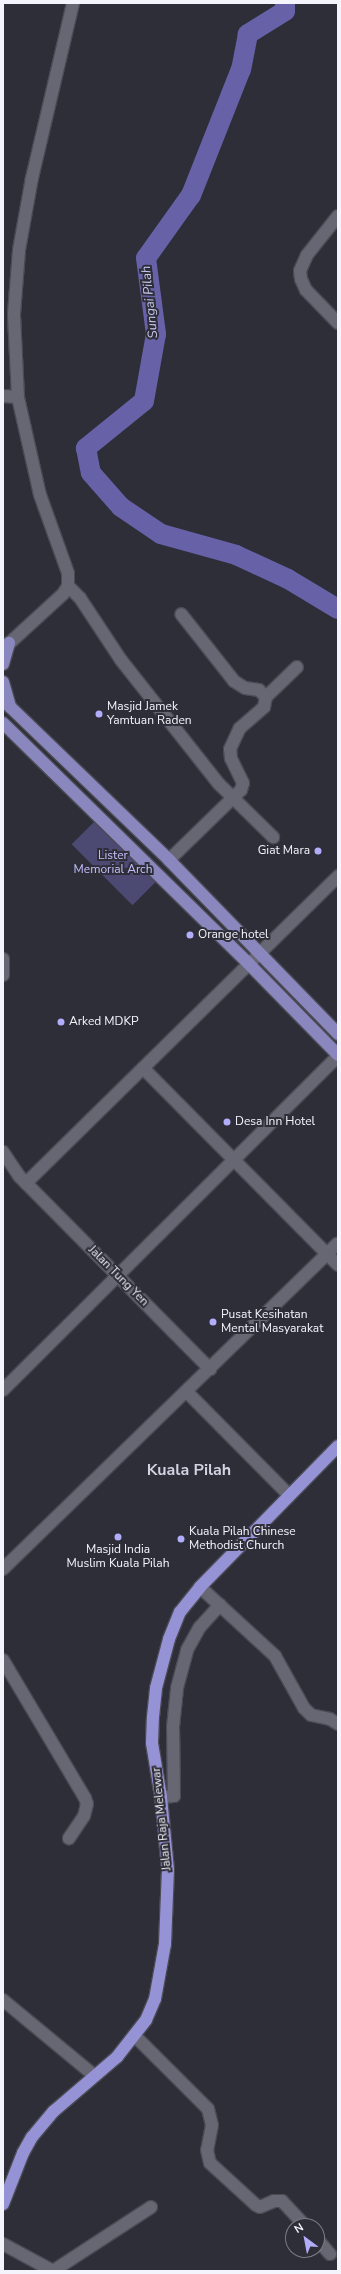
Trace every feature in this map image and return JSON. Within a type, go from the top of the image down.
[{"type":"highway","name":"Jalan Raja Melewar","points":[[3,2204],[32,2137],[54,2111],[95,2076],[135,2036],[155,2000],[165,1944],[168,1870],[161,1797],[152,1743],[156,1688],[169,1639],[180,1612],[200,1587],[338,1446]]},
{"type":"main road","points":[[3,664],[5,646]]},
{"type":"main road","points":[[3,682],[7,704],[168,860],[338,1034]]},
{"type":"main road","points":[[3,723],[31,748],[249,964],[338,1056]]},
{"type":"main road","points":[[3,730],[31,748]]},
{"type":"street","points":[[5,646],[63,594],[68,586],[68,573],[40,495],[18,397],[14,314],[19,250],[32,178],[73,3]]},
{"type":"street","points":[[338,216],[306,255],[300,271],[301,279],[306,290],[338,323]]},
{"type":"street","points":[[3,396],[18,397]]},
{"type":"street","points":[[68,586],[80,598],[125,666],[218,784],[273,837]]},
{"type":"street","points":[[181,614],[234,681],[245,688],[259,690],[266,697]]},
{"type":"street","points":[[168,860],[241,790],[243,783],[231,758],[230,749],[240,728],[264,707],[266,697],[297,667]]},
{"type":"street","points":[[26,1183],[338,876]]},
{"type":"street","points":[[3,959],[3,975]]},
{"type":"street","points":[[3,1390],[116,1274],[338,1056]]},
{"type":"street","points":[[143,1068],[338,1265]]},
{"type":"street","name":"Jalan Tung Yen","points":[[3,1152],[26,1183],[210,1369]]},
{"type":"street","points":[[3,1570],[338,1243]]},
{"type":"street","points":[[187,1392],[289,1496]]},
{"type":"street","points":[[3,1560],[32,1543]]},
{"type":"street","points":[[200,1587],[275,1656],[304,1708],[311,1715],[330,1719],[338,1724]]},
{"type":"street","points":[[161,1797],[174,1796],[173,1728],[177,1688],[185,1657],[200,1627],[220,1605]]},
{"type":"street","points":[[3,1660],[85,1798],[87,1804],[84,1816],[69,1838]]},
{"type":"street","points":[[3,2000],[95,2076]]},
{"type":"street","points":[[135,2036],[208,2109],[212,2125],[207,2150],[210,2163],[256,2205],[260,2207],[274,2201],[282,2201],[298,2218]]},
{"type":"street","points":[[3,2244],[53,2271],[151,2207]]},
{"type":"street","points":[[325,2248],[330,2254]]},
{"type":"green space","name":"Lister Memorial Arch","points":[[95,821],[156,882],[132,905],[72,844]]},
{"type":"waterway","name":"Sungai Pilah","points":[[285,3],[285,11],[248,34],[241,69],[191,195],[146,258],[156,334],[144,401],[86,448],[91,473],[121,507],[161,534],[236,555],[288,579],[338,609]]},
{"type":"place","name":"Masjid Jamek Yamtuan Raden","points":[[99,714]]},
{"type":"place","name":"Giat Mara","points":[[318,851]]},
{"type":"place","name":"Orange hotel","points":[[190,935]]},
{"type":"place","name":"Arked MDKP","points":[[61,1022]]},
{"type":"place","name":"Desa Inn Hotel","points":[[227,1122]]},
{"type":"place","name":"Pusat Kesihatan Mental Masyarakat","points":[[213,1322]]},
{"type":"place","name":"Masjid India Muslim Kuala Pilah","points":[[118,1537]]},
{"type":"place","name":"Kuala Pilah Chinese Methodist Church","points":[[181,1539]]},
{"type":"district","name":"Kuala Pilah","points":[[189,1470]]}]
